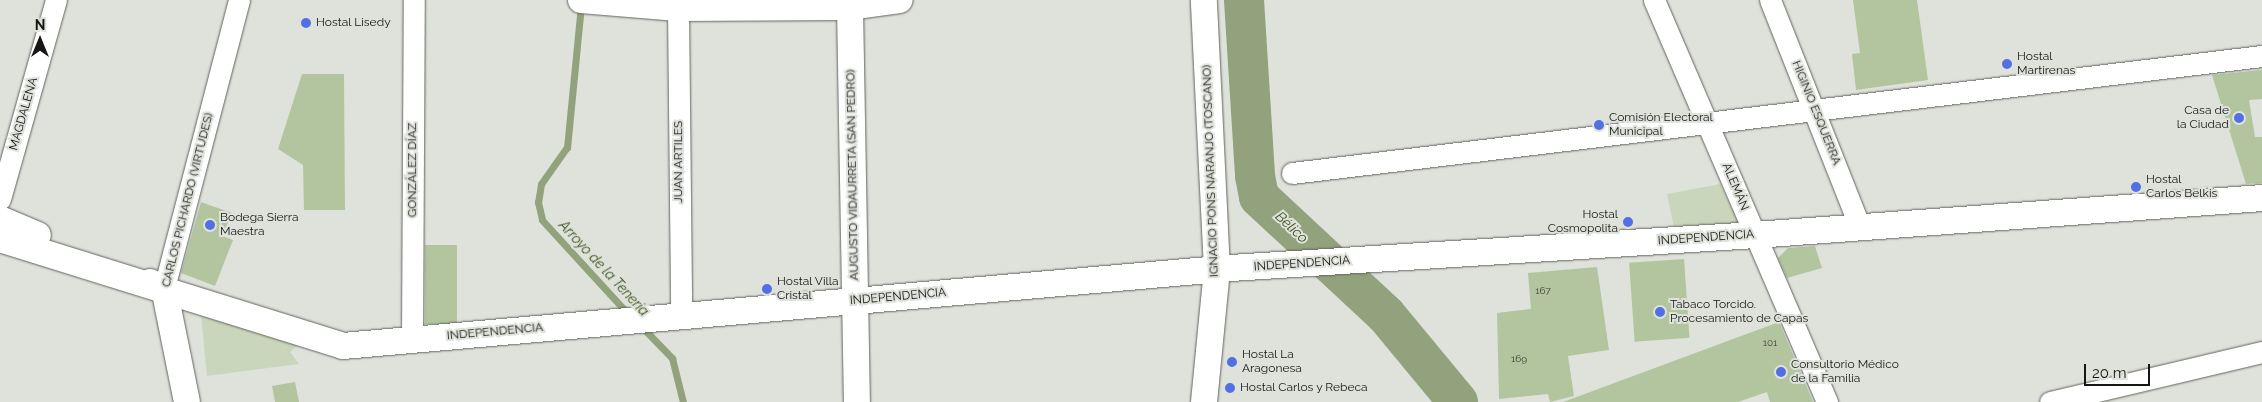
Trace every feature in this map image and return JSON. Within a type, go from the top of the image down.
[{"type":"street","name":"MAGDALENA","points":[[0,199],[56,0]]},
{"type":"street","name":"CARLOS PICHARDO (VIRTUDES)","points":[[184,402],[164,288],[239,0]]},
{"type":"street","name":"GONZÁLEZ DÍAZ","points":[[412,340],[414,0]]},
{"type":"street","points":[[593,1],[678,8],[863,4],[900,0]]},
{"type":"street","name":"IGNACIO PONS NARANJO (TOSCANO)","points":[[1204,0],[1224,269],[1204,402]]},
{"type":"street","name":"ALEMÁN","points":[[1654,0],[1827,402]]},
{"type":"street","name":"HIGINIO ESQUERRA","points":[[1770,0],[1816,110],[1860,226]]},
{"type":"street","name":"AUGUSTO VIDAURRETA (SAN PEDRO)","points":[[857,402],[856,301],[863,4]]},
{"type":"street","name":"JUAN ARTILES","points":[[671,317],[678,8]]},
{"type":"street","points":[[1292,173],[2262,56]]},
{"type":"street","name":"INDEPENDENCIA","points":[[164,288],[342,346],[1224,269],[1755,235],[2262,198]]},
{"type":"street","points":[[0,219],[164,288]]},
{"type":"street","points":[[0,239],[164,288]]},
{"type":"street","points":[[2050,402],[2262,352]]},
{"type":"green space","points":[[1720,184],[1739,224],[1674,228],[1667,194]]},
{"type":"green space","points":[[201,315],[298,345],[290,352],[299,364],[207,376]]},
{"type":"building","points":[[1853,0],[1917,0],[1928,80],[1856,90],[1852,54],[1860,53]]},
{"type":"building","name":"Casa de la Ciudad","points":[[2262,70],[2262,99],[2249,100],[2255,137],[2262,137],[2262,183],[2246,184],[2212,75]]},
{"type":"building","points":[[302,74],[344,74],[345,210],[304,210],[303,165],[278,149]]},
{"type":"building","points":[[201,202],[232,213],[222,236],[233,240],[215,286],[181,273]]},
{"type":"building","points":[[425,245],[457,245],[457,324],[425,324]]},
{"type":"building","points":[[1815,246],[1822,268],[1787,278],[1778,258],[1788,248]]},
{"type":"building","name":"Tabaco Torcido. Procesamiento de Capas","points":[[1684,259],[1690,338],[1635,342],[1629,263]]},
{"type":"building","points":[[1597,267],[1609,350],[1568,356],[1574,396],[1550,402],[1548,394],[1499,399],[1497,313],[1531,309],[1528,273]]},
{"type":"building","points":[[1779,322],[1813,402],[1770,402],[1767,392],[1738,402],[1563,402]]},
{"type":"building","points":[[295,382],[299,402],[275,402],[272,386]]},
{"type":"waterway","name":"Bélico","points":[[1244,0],[1255,176],[1259,197],[1386,315],[1458,402]]},
{"type":"waterway","name":"Arroyo de la Tenería","points":[[581,5],[567,147],[541,184],[538,202],[542,220],[628,314]]},
{"type":"waterway","name":"Arroyo de la Tenería","points":[[641,326],[672,358],[683,402]]},
{"type":"place","name":"Hostal Lisedy","points":[[306,23]]},
{"type":"place","name":"Hostal Martirenas","points":[[2007,64]]},
{"type":"place","name":"Casa de la Ciudad","points":[[2239,118]]},
{"type":"place","name":"Comisión Electoral Municipal","points":[[1599,125]]},
{"type":"place","name":"Hostal Carlos Belkis","points":[[2136,187]]},
{"type":"place","name":"Hostal Cosmopolita","points":[[1628,222]]},
{"type":"place","name":"Bodega Sierra Maestra","points":[[210,225]]},
{"type":"place","name":"Hostal Villa Cristal","points":[[767,289]]},
{"type":"place","name":"Tabaco Torcido. Procesamiento de Capas","points":[[1660,312]]},
{"type":"place","name":"Hostal La Aragonesa","points":[[1232,362]]},
{"type":"place","name":"Consultorio Médico de la Familia","points":[[1781,372]]},
{"type":"place","name":"Hostal Carlos y Rebeca","points":[[1230,388]]}]
